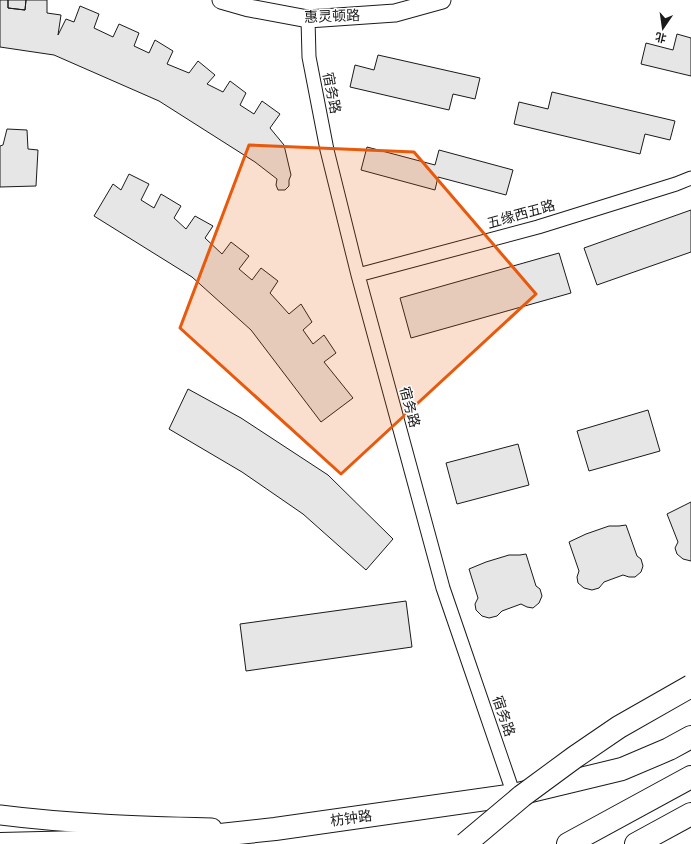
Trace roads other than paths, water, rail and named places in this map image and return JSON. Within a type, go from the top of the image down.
[{"type":"highway","points":[[465,844],[522,796],[575,757],[618,727],[691,686]]},
{"type":"highway","name":"枋钟路","points":[[0,844],[164,840],[202,837],[275,829],[514,795],[622,769],[669,749],[691,737]]},
{"type":"highway","points":[[568,844],[691,777]]},
{"type":"highway","points":[[636,844],[691,814]]},
{"type":"highway","points":[[146,844],[202,837]]},
{"type":"main road","points":[[0,815],[123,826],[275,829]]},
{"type":"street","name":"惠灵顿路","points":[[221,0],[249,8],[308,19],[395,12],[442,0]]},
{"type":"street","name":"宿务路","points":[[308,19],[309,57],[327,150],[358,274],[443,588],[514,795]]},
{"type":"street","name":"五缘西五路","points":[[358,274],[538,227],[691,178]]}]
